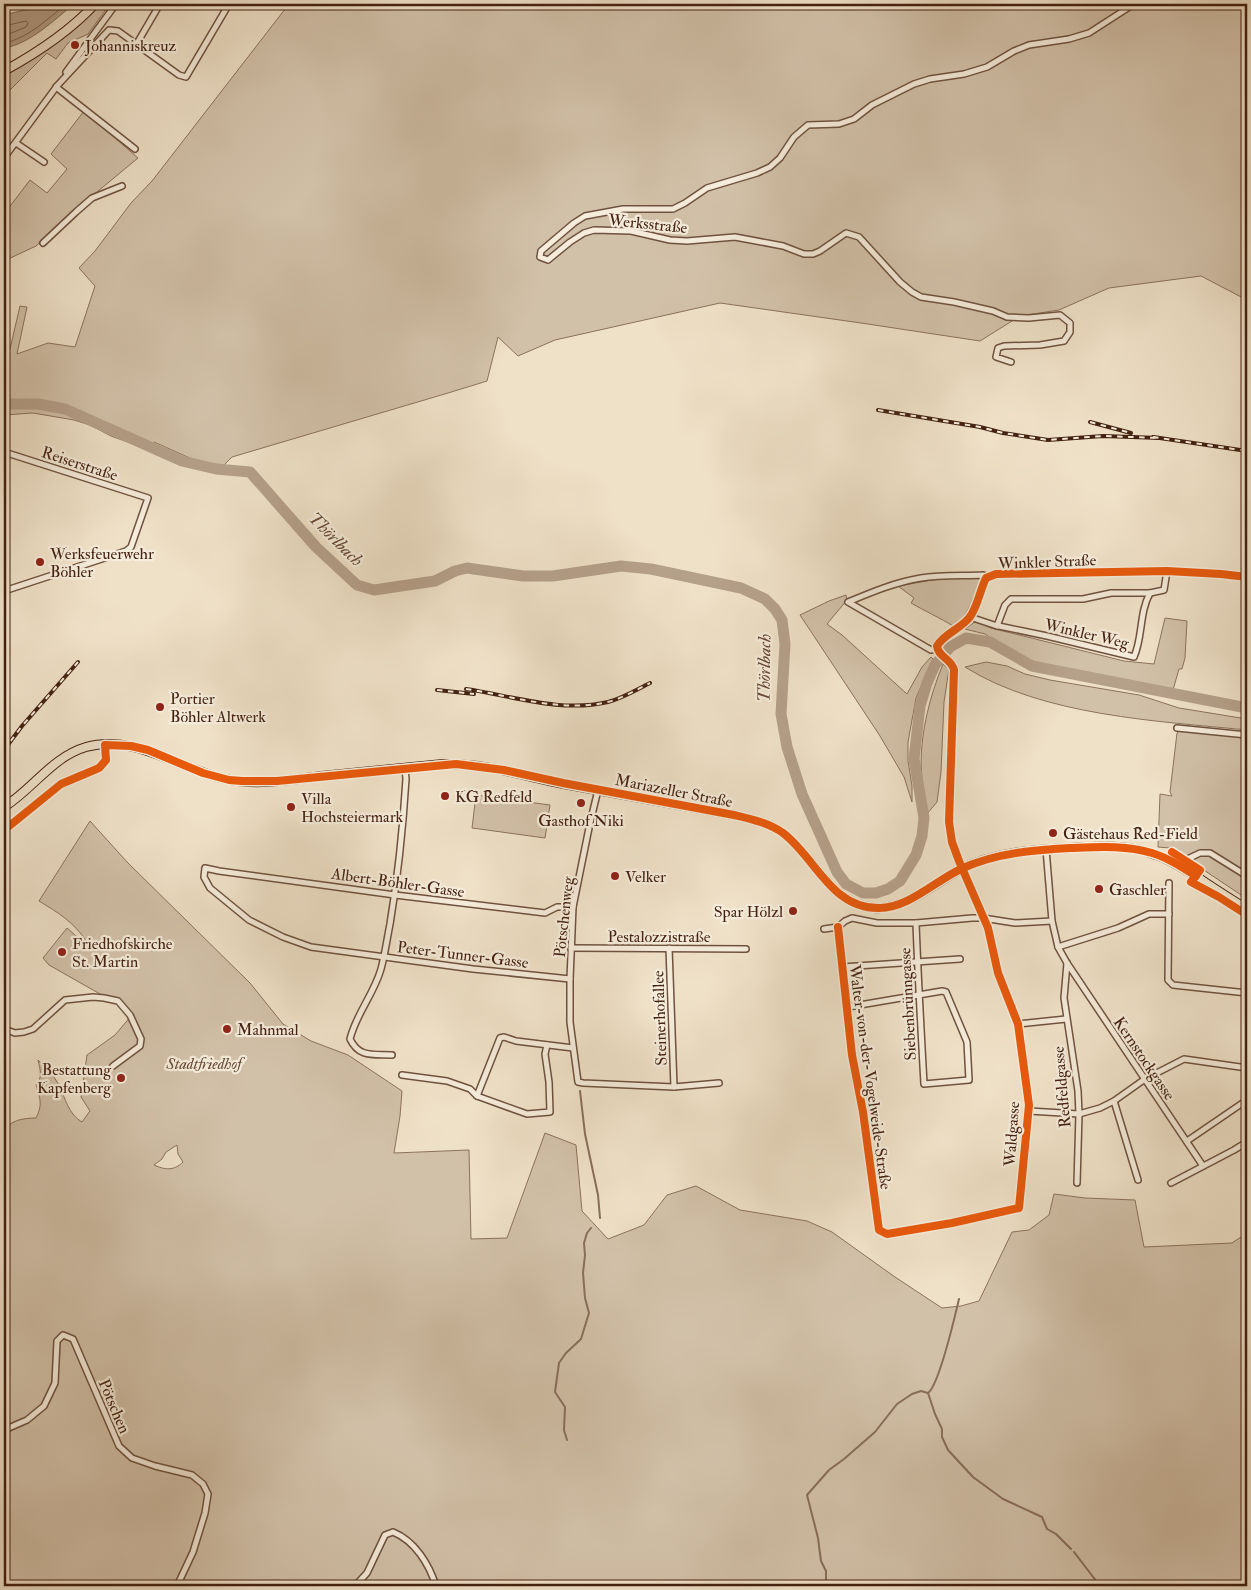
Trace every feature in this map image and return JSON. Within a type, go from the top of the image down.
[{"type":"main road","points":[[4,71],[43,48],[62,34],[95,4]]},
{"type":"main road","name":"Mariazeller Straße","points":[[4,807],[66,756],[87,747],[105,745],[132,746],[148,750],[202,773],[229,780],[242,781],[277,781],[444,764],[467,765],[504,770],[598,790],[734,815],[760,822],[777,830],[791,840],[827,882],[844,898],[866,907],[886,908],[906,902],[962,869],[992,858],[1012,853],[1046,849],[1102,846],[1122,847],[1154,854],[1178,864],[1247,909]]},
{"type":"street","points":[[4,158],[116,4]]},
{"type":"street","points":[[136,45],[160,4]]},
{"type":"street","points":[[56,87],[109,30],[118,31],[179,76],[186,77],[229,4]]},
{"type":"street","name":"Werksstraße","points":[[1011,362],[996,357],[998,348],[1004,346],[1040,345],[1064,340],[1070,332],[1070,323],[1060,315],[1029,318],[1007,317],[993,311],[954,302],[920,297],[900,282],[859,236],[853,234],[846,233],[820,251],[813,254],[804,254],[783,246],[735,237],[687,241],[670,240],[631,231],[594,230],[584,233],[570,242],[548,260],[540,258],[541,251],[585,216],[623,208],[673,209],[707,188],[751,175],[770,167],[780,158],[794,137],[808,125],[839,124],[854,119],[872,105],[914,84],[930,79],[964,74],[987,67],[1014,51],[1029,45],[1089,34],[1134,4]]},
{"type":"street","points":[[56,87],[135,148]]},
{"type":"street","points":[[16,143],[44,162]]},
{"type":"street","points":[[43,243],[92,198],[122,186]]},
{"type":"street","name":"Reiserstraße","points":[[4,452],[148,498],[131,547],[126,551],[4,591]]},
{"type":"street","points":[[997,626],[1005,605],[1011,599],[1083,599],[1110,593],[1150,593],[1164,590],[1167,571]]},
{"type":"street","name":"Winkler Straße","points":[[937,651],[938,644],[942,639],[964,624],[970,617],[984,581],[996,574],[1167,571],[1247,577]]},
{"type":"street","points":[[962,869],[952,842],[949,822],[954,670],[950,662],[937,651],[931,650],[848,602],[905,581],[923,578],[983,575],[988,577]]},
{"type":"street","name":"Winkler Weg","points":[[970,617],[997,626],[1134,657],[1138,647],[1144,608],[1150,593]]},
{"type":"street","points":[[1177,728],[1247,735]]},
{"type":"street","points":[[4,821],[6,829],[61,784],[99,768],[106,760],[105,745]]},
{"type":"street","points":[[384,957],[395,895],[402,835],[406,779],[404,768]]},
{"type":"street","name":"Pötschenweg","points":[[598,790],[573,907],[570,1022],[578,1082],[674,1086],[719,1082]]},
{"type":"street","name":"Redfeldgasse","points":[[1046,849],[1052,921],[1058,947],[1066,963],[1064,998],[1078,1091],[1077,1183]]},
{"type":"street","points":[[1178,864],[1205,852],[1210,853],[1247,876]]},
{"type":"street","name":"Peter-Tunner-Gasse","points":[[219,871],[205,868],[204,877],[210,888],[249,920],[283,937],[311,947],[473,969],[570,979]]},
{"type":"street","name":"Waldgasse","points":[[879,1230],[887,1234],[952,1223],[1019,1208],[1029,1111],[1018,1024],[1001,981],[988,928],[962,869]]},
{"type":"street","name":"Albert-Böhler-Gasse","points":[[219,871],[544,913],[557,906],[573,907]]},
{"type":"street","points":[[1169,883],[1168,980],[1173,985],[1247,993]]},
{"type":"street","points":[[1058,947],[1118,928],[1148,914],[1169,914]]},
{"type":"street","points":[[824,929],[838,927],[844,921],[852,918],[877,923],[916,923],[983,918],[1015,923],[1052,921]]},
{"type":"street","name":"Siebenbrünngasse","points":[[916,923],[917,962],[924,1084],[969,1080],[967,1042],[948,995],[942,991],[919,995]]},
{"type":"street","name":"Walter-von-der-Vogelweide-Straße","points":[[838,927],[852,1055],[863,1112],[879,1230]]},
{"type":"street","name":"Pestalozzistraße","points":[[571,948],[746,948]]},
{"type":"street","name":"Steinerhofallee","points":[[669,948],[674,1086]]},
{"type":"street","name":"Peter-Tunner-Gasse","points":[[384,957],[376,983],[357,1018],[350,1039],[359,1052],[392,1056]]},
{"type":"street","points":[[842,967],[960,959]]},
{"type":"street","name":"Kernstockgasse","points":[[1066,963],[1203,1166]]},
{"type":"street","points":[[848,1007],[919,995]]},
{"type":"street","points":[[4,1029],[15,1033],[33,1029],[65,1000],[93,997],[118,1001],[130,1015],[141,1039],[140,1046],[113,1066]]},
{"type":"street","points":[[1018,1024],[1066,1019]]},
{"type":"street","points":[[477,1096],[500,1038],[504,1037],[516,1041],[573,1048]]},
{"type":"street","points":[[402,1075],[448,1081],[470,1089],[477,1096],[527,1114],[550,1112],[549,1082],[545,1054],[546,1045]]},
{"type":"street","points":[[1029,1111],[1079,1114],[1100,1108],[1114,1101],[1145,1079],[1184,1059],[1247,1068]]},
{"type":"street","points":[[1187,1141],[1247,1100]]},
{"type":"street","points":[[1114,1101],[1138,1180]]},
{"type":"street","points":[[1171,1183],[1247,1142]]},
{"type":"street","name":"Pötschen","points":[[4,1430],[27,1420],[44,1406],[55,1382],[57,1341],[64,1335],[73,1339],[119,1446],[132,1458],[192,1476],[203,1484],[208,1494],[205,1513],[193,1552],[178,1586]]},
{"type":"street","points":[[355,1586],[367,1573],[385,1536],[393,1532],[404,1537],[417,1550],[432,1573],[436,1586]]},
{"type":"green space","points":[[101,4],[110,4],[88,34],[68,43],[56,59],[47,53],[6,94],[4,93],[4,76],[59,41]]},
{"type":"green space","points":[[289,4],[1247,4],[1247,300],[1201,276],[1109,288],[1059,310],[1020,316],[980,341],[720,303],[555,340],[518,356],[498,337],[487,381],[232,457],[224,465],[201,463],[154,442],[150,450],[74,420],[33,413],[4,415],[4,348],[10,349],[20,306],[27,307],[17,354],[48,343],[75,347],[95,286],[79,268],[95,251],[131,203],[152,181]]},
{"type":"green space","points":[[84,111],[138,158],[68,216],[36,246],[4,261],[4,214],[30,180],[47,193],[67,169],[51,154]]},
{"type":"green space","points":[[938,579],[981,579],[968,611],[955,627],[911,603],[914,598],[898,586]]},
{"type":"green space","points":[[846,595],[847,600],[827,624],[842,635],[907,694],[922,667],[931,657],[933,659],[916,698],[908,742],[912,802],[904,777],[880,736],[800,615]]},
{"type":"green space","points":[[1165,618],[1187,621],[1185,658],[1182,669],[1179,669],[1173,690],[1040,665],[1010,652],[985,634],[965,629],[976,621],[991,628],[1124,661],[1154,664]]},
{"type":"green space","points":[[986,662],[1007,666],[1025,674],[1050,680],[1139,695],[1179,708],[1247,719],[1247,730],[1139,719],[1065,706],[1029,696],[996,683],[965,667]]},
{"type":"green space","points":[[943,664],[949,669],[944,702],[941,772],[937,802],[926,815],[922,784],[921,752],[930,701]]},
{"type":"green space","points":[[1182,730],[1247,738],[1247,899],[1177,852],[1170,848],[1158,847],[1160,794],[1172,796],[1170,792],[1177,733]]},
{"type":"green space","points":[[476,795],[550,805],[545,838],[472,828]]},
{"type":"green space","name":"Stadtfriedhof","points":[[90,821],[128,863],[250,983],[283,1024],[311,1041],[348,1055],[402,1091],[394,1153],[469,1150],[471,1239],[507,1238],[545,1133],[576,1145],[582,1211],[608,1239],[644,1225],[667,1195],[696,1186],[740,1210],[807,1221],[832,1232],[942,1308],[961,1306],[979,1301],[1012,1232],[1029,1230],[1049,1215],[1054,1194],[1085,1198],[1135,1200],[1144,1247],[1232,1243],[1247,1233],[1247,1586],[4,1586],[4,1132],[13,1122],[36,1118],[40,1105],[36,1085],[40,1076],[38,1060],[55,1078],[71,1111],[82,1122],[90,1111],[81,1097],[87,1055],[115,1035],[132,1015],[119,1000],[100,994],[49,965],[43,958],[67,928],[84,943],[86,941],[71,923],[39,901]],"holes":[[[177,1145],[178,1154],[183,1162],[176,1167],[166,1169],[154,1165],[162,1159],[166,1152]]]},
{"type":"water","points":[[40,4],[74,4],[32,37],[14,46],[4,48],[4,15],[33,8]]},
{"type":"waterway","name":"Thörlbach","points":[[4,404],[38,404],[65,409],[182,461],[216,469],[250,472],[316,547],[357,585],[374,590],[435,581],[455,571],[467,568],[523,576],[553,576],[621,566],[651,569],[741,588],[765,599],[782,620],[785,644],[781,714],[787,747],[802,794],[837,872],[846,884],[863,893],[876,893],[888,889],[900,881],[916,855],[922,836],[924,818],[914,759],[920,706],[935,665],[950,647],[966,638],[990,642],[1032,666],[1247,708]]},
{"type":"waterway","points":[[580,1091],[585,1134],[598,1195],[600,1218]]},
{"type":"waterway","points":[[567,1440],[564,1430],[565,1407],[555,1392],[559,1363],[566,1353],[581,1339],[589,1313],[585,1298],[583,1273],[584,1243],[587,1233],[591,1228]]},
{"type":"waterway","points":[[959,1299],[942,1364],[928,1393],[942,1429],[942,1437],[948,1450],[973,1477],[1003,1499],[1042,1517],[1047,1529],[1056,1534],[1071,1549]]},
{"type":"waterway","points":[[826,1586],[826,1571],[821,1561],[818,1538],[807,1495],[829,1470],[875,1432],[897,1404],[912,1394],[921,1391],[928,1393]]},
{"type":"waterway","points":[[1074,1552],[1100,1586]]},
{"type":"railway","points":[[878,410],[1048,440],[1103,436],[1160,438]]},
{"type":"railway","points":[[1090,422],[1131,433]]},
{"type":"railway","points":[[1153,437],[1247,451]]},
{"type":"railway","points":[[4,750],[22,726],[78,662]]},
{"type":"railway","points":[[466,689],[555,705],[573,706],[608,702],[650,683]]},
{"type":"railway","points":[[437,690],[474,694]]},
{"type":"cycle path","points":[[838,927],[852,1055],[863,1112],[879,1230],[887,1234],[952,1223],[1019,1208],[1029,1105],[1018,1024],[998,973],[988,928],[952,842],[949,822],[954,670],[951,663],[940,653],[937,646],[969,618],[986,578],[996,574],[1167,571],[1247,577]]},
{"type":"cycle path","points":[[4,820],[8,827],[61,784],[99,768],[106,760],[105,745],[131,746],[148,750],[203,773],[229,780],[277,781],[456,764],[504,770],[734,815],[766,824],[783,833],[836,891],[848,900],[862,906],[878,908],[889,907],[911,899],[953,873],[976,863],[1015,853],[1042,850],[1101,847],[1142,850],[1164,857],[1196,876]]},
{"type":"cycle path","points":[[1172,852],[1200,870],[1191,882],[1247,915]]},
{"type":"place","name":"Johanniskreuz","points":[[75,45]]},
{"type":"place","name":"Werksfeuerwehr Böhler","points":[[40,562]]},
{"type":"place","name":"Portier Böhler Altwerk","points":[[160,707]]},
{"type":"place","name":"KG Redfeld","points":[[445,796]]},
{"type":"place","name":"Gasthof Niki","points":[[581,803]]},
{"type":"place","name":"Villa Hochsteiermark","points":[[291,807]]},
{"type":"place","name":"Gästehaus Red-Field","points":[[1053,833]]},
{"type":"place","name":"Velker","points":[[615,876]]},
{"type":"place","name":"Gaschler","points":[[1099,889]]},
{"type":"place","name":"Spar Hölzl","points":[[793,911]]},
{"type":"place","name":"Friedhofskirche St. Martin","points":[[62,952]]},
{"type":"place","name":"Mahnmal","points":[[227,1029]]},
{"type":"place","name":"Bestattung Kapfenberg","points":[[121,1078]]}]
